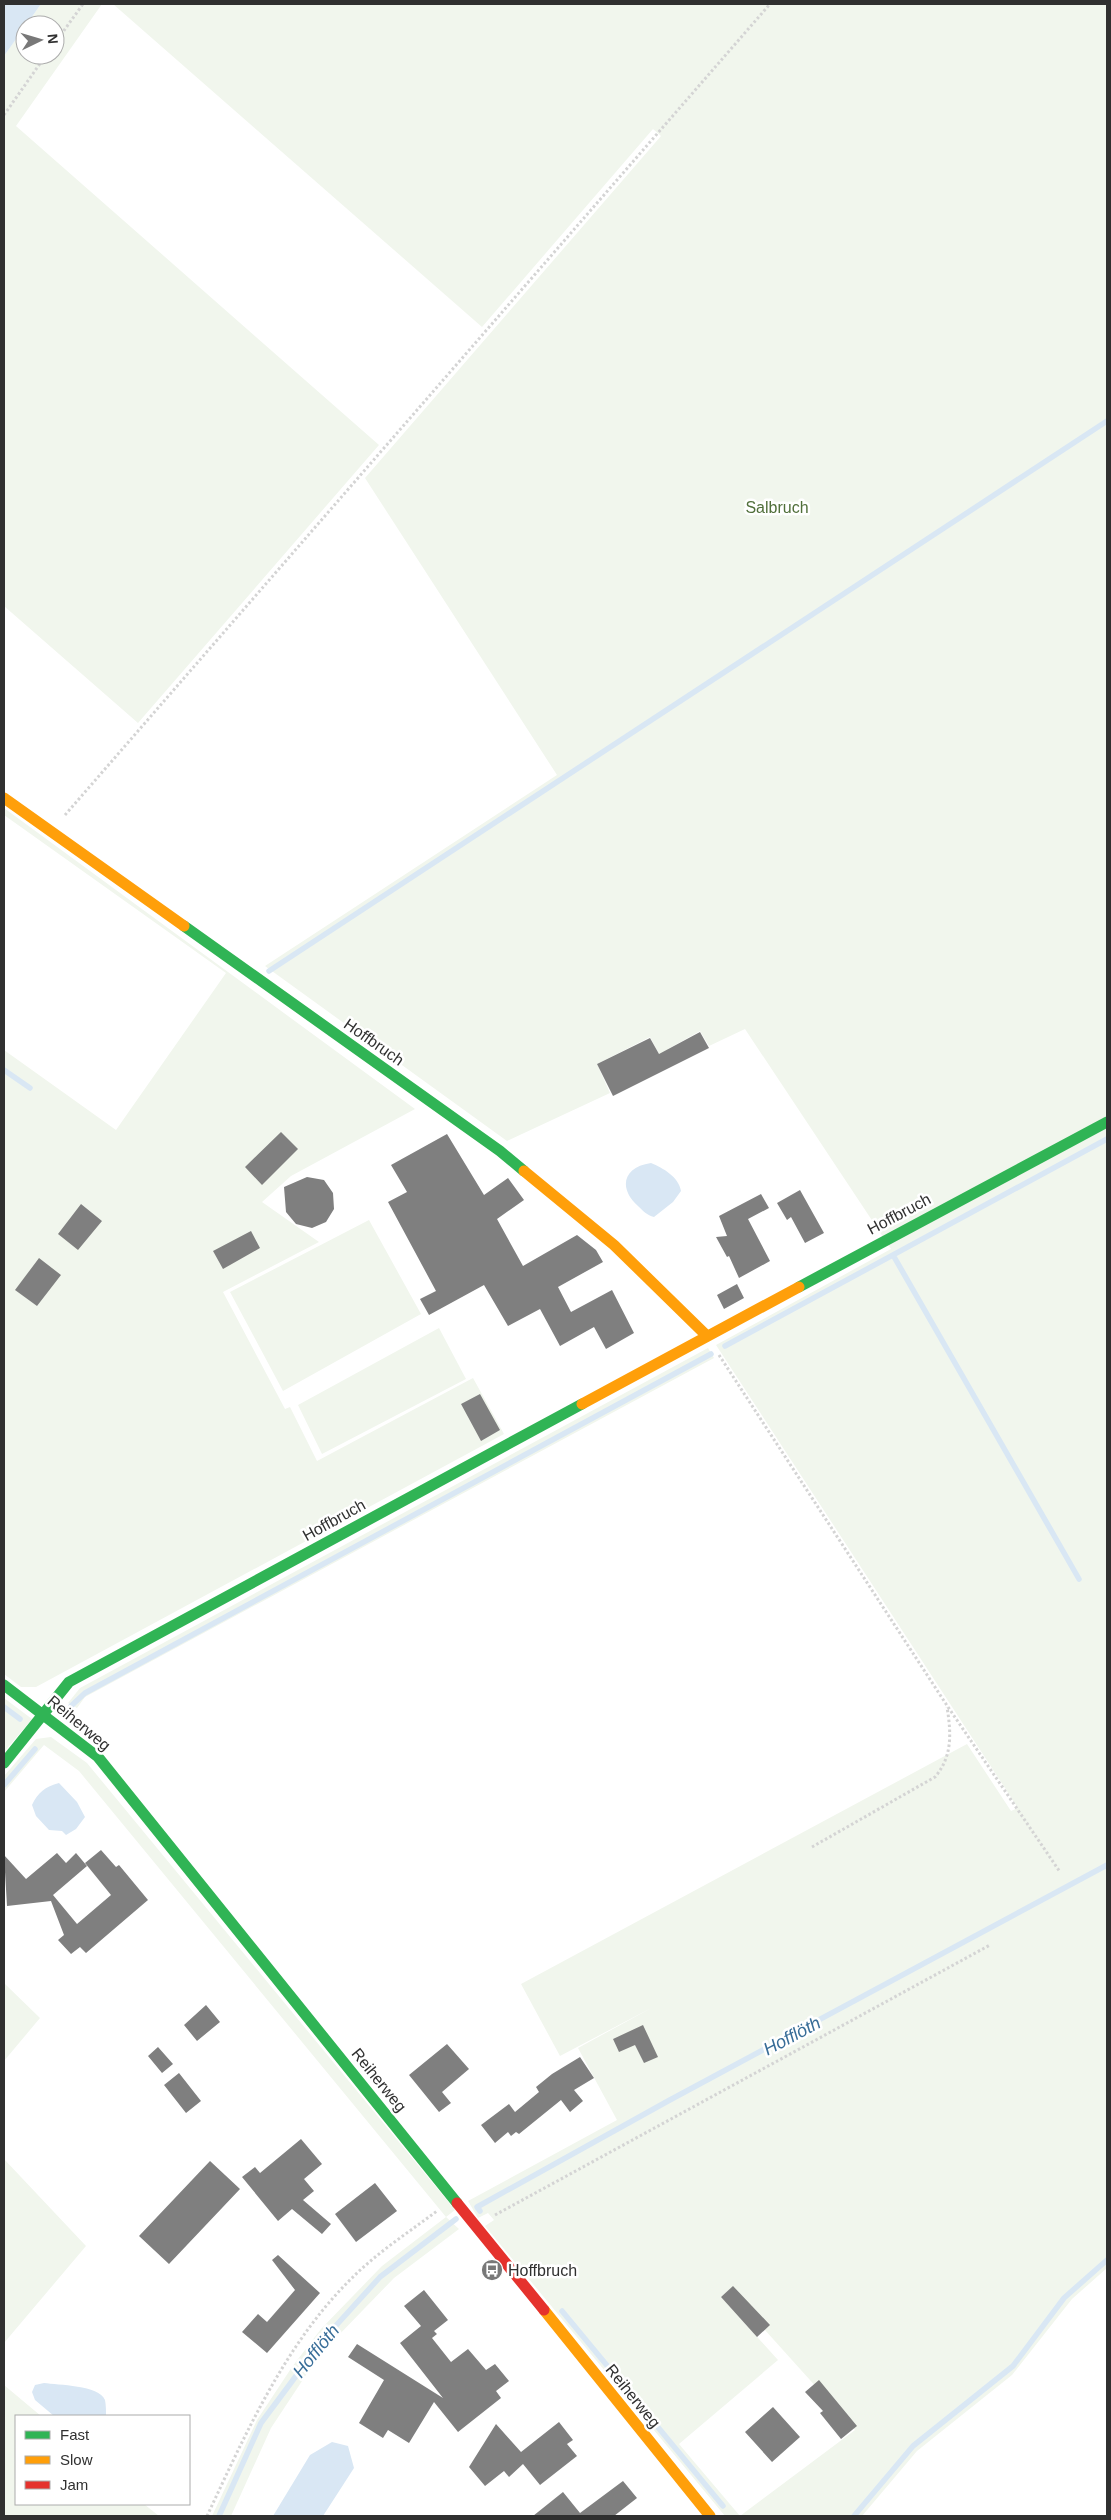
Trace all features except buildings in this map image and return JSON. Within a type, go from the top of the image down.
[{"type":"street","name":"Hoffbruch","points":[[4,798],[500,1151],[614,1245],[707,1336]]},
{"type":"street","name":"Hoffbruch","points":[[4,1763],[69,1682],[707,1336],[1107,1122]]},
{"type":"street","name":"Reiherweg","points":[[4,1685],[45,1714],[98,1757],[710,2516]]},
{"type":"path","points":[[65,29],[83,4]]},
{"type":"path","points":[[50,832],[770,4]]},
{"type":"path","points":[[4,115],[39,65]]},
{"type":"path","points":[[707,1336],[946,1704],[1060,1872]]},
{"type":"path","points":[[812,1846],[935,1776],[947,1759],[950,1744],[946,1704]]},
{"type":"path","points":[[475,2226],[990,1945]]},
{"type":"path","points":[[207,2516],[247,2429],[265,2397],[331,2302],[360,2271],[453,2198]]},
{"type":"green space","points":[[41,4],[102,4],[65,56],[65,15],[33,15]]},
{"type":"green space","name":"Salbruch","points":[[113,4],[1107,4],[1107,2268],[1072,2299],[1012,2375],[917,2451],[862,2516],[740,2516],[725,2516],[485,2226],[494,2220],[488,2213],[478,2218],[468,2201],[617,2120],[578,2048],[655,2006],[560,2056],[521,1984],[967,1744],[1011,1811],[1018,1808],[716,1345],[891,1249],[745,1029],[709,1046],[700,1031],[668,1049],[675,1062],[666,1067],[650,1037],[597,1064],[610,1093],[507,1141],[265,966],[557,775],[365,478],[661,136],[653,129],[482,327]],"holes":[[[729,2290],[855,2430],[740,2516],[679,2444],[778,2360],[721,2297]]]},
{"type":"green space","points":[[15,40],[15,65],[59,65],[16,126],[379,445],[138,723],[4,606],[4,56]]},
{"type":"green space","points":[[4,808],[415,1109],[291,1176],[262,1202],[319,1242],[223,1292],[285,1409],[290,1407],[317,1461],[473,1378],[504,1434],[36,1687],[21,1687],[4,1674],[4,1050],[116,1130],[226,973],[4,815]]},
{"type":"green space","points":[[369,1220],[421,1314],[283,1391],[230,1292]]},
{"type":"green space","points":[[439,1328],[466,1379],[322,1454],[298,1405]]},
{"type":"green space","points":[[708,1348],[714,1358],[85,1697],[77,1708],[68,1703],[80,1688]]},
{"type":"green space","points":[[4,1698],[32,1719],[4,1752]]},
{"type":"green space","points":[[51,1737],[87,1763],[455,2210],[446,2217],[79,1771],[44,1745],[4,1792],[4,1776],[36,1739]]},
{"type":"green space","points":[[4,1983],[40,2018],[4,2061]]},
{"type":"green space","points":[[4,2159],[86,2246],[4,2343]]},
{"type":"green space","points":[[446,2217],[459,2229],[394,2278],[334,2340],[306,2375],[271,2428],[231,2516],[212,2516],[257,2420],[292,2367],[321,2329],[382,2266]]},
{"type":"green space","points":[[4,2385],[40,2415],[15,2415],[15,2505],[145,2505],[159,2516],[4,2516]]},
{"type":"water","points":[[4,4],[41,4],[33,15],[15,15],[15,41],[4,56]]},
{"type":"water","points":[[651,1163],[674,1177],[681,1191],[673,1202],[654,1217],[645,1213],[640,1208],[632,1199],[626,1186],[626,1179],[634,1169]]},
{"type":"water","points":[[59,1783],[77,1802],[85,1817],[76,1829],[66,1835],[62,1831],[49,1830],[36,1816],[32,1805],[42,1791]]},
{"type":"water","points":[[44,2383],[95,2391],[105,2400],[106,2415],[53,2415],[35,2400],[32,2392],[35,2385]]},
{"type":"water","points":[[332,2442],[348,2446],[354,2468],[323,2516],[273,2516],[310,2455]]},
{"type":"waterway","points":[[269,971],[1107,421]]},
{"type":"waterway","points":[[4,1070],[30,1088]]},
{"type":"waterway","points":[[725,1346],[1107,1139]]},
{"type":"waterway","points":[[893,1255],[1079,1579]]},
{"type":"waterway","points":[[71,1706],[85,1693],[711,1354]]},
{"type":"waterway","points":[[4,1707],[20,1719]]},
{"type":"waterway","points":[[4,1785],[35,1749]]},
{"type":"waterway","name":"Hofflöth","points":[[480,2211],[477,2207],[668,2101],[1107,1865]]},
{"type":"waterway","name":"Hofflöth","points":[[219,2516],[261,2423],[322,2341],[380,2277],[456,2219]]},
{"type":"waterway","points":[[854,2516],[913,2446],[1013,2366],[1064,2298],[1107,2260]]},
{"type":"waterway","points":[[562,2311],[723,2506]]},
{"type":"traffic: fast","points":[[184,926],[500,1151],[524,1171]]},
{"type":"traffic: fast","points":[[799,1287],[1107,1122]]},
{"type":"traffic: fast","points":[[4,1763],[69,1682],[582,1404]]},
{"type":"traffic: fast","points":[[4,1685],[98,1757],[457,2203]]},
{"type":"traffic: slow","points":[[4,798],[184,926]]},
{"type":"traffic: slow","points":[[524,1171],[614,1245],[707,1336]]},
{"type":"traffic: slow","points":[[582,1404],[799,1287]]},
{"type":"traffic: slow","points":[[544,2310],[710,2516]]},
{"type":"traffic: jam","points":[[457,2203],[544,2310]]},
{"type":"place","name":"Hoffbruch","points":[[492,2270]]}]
